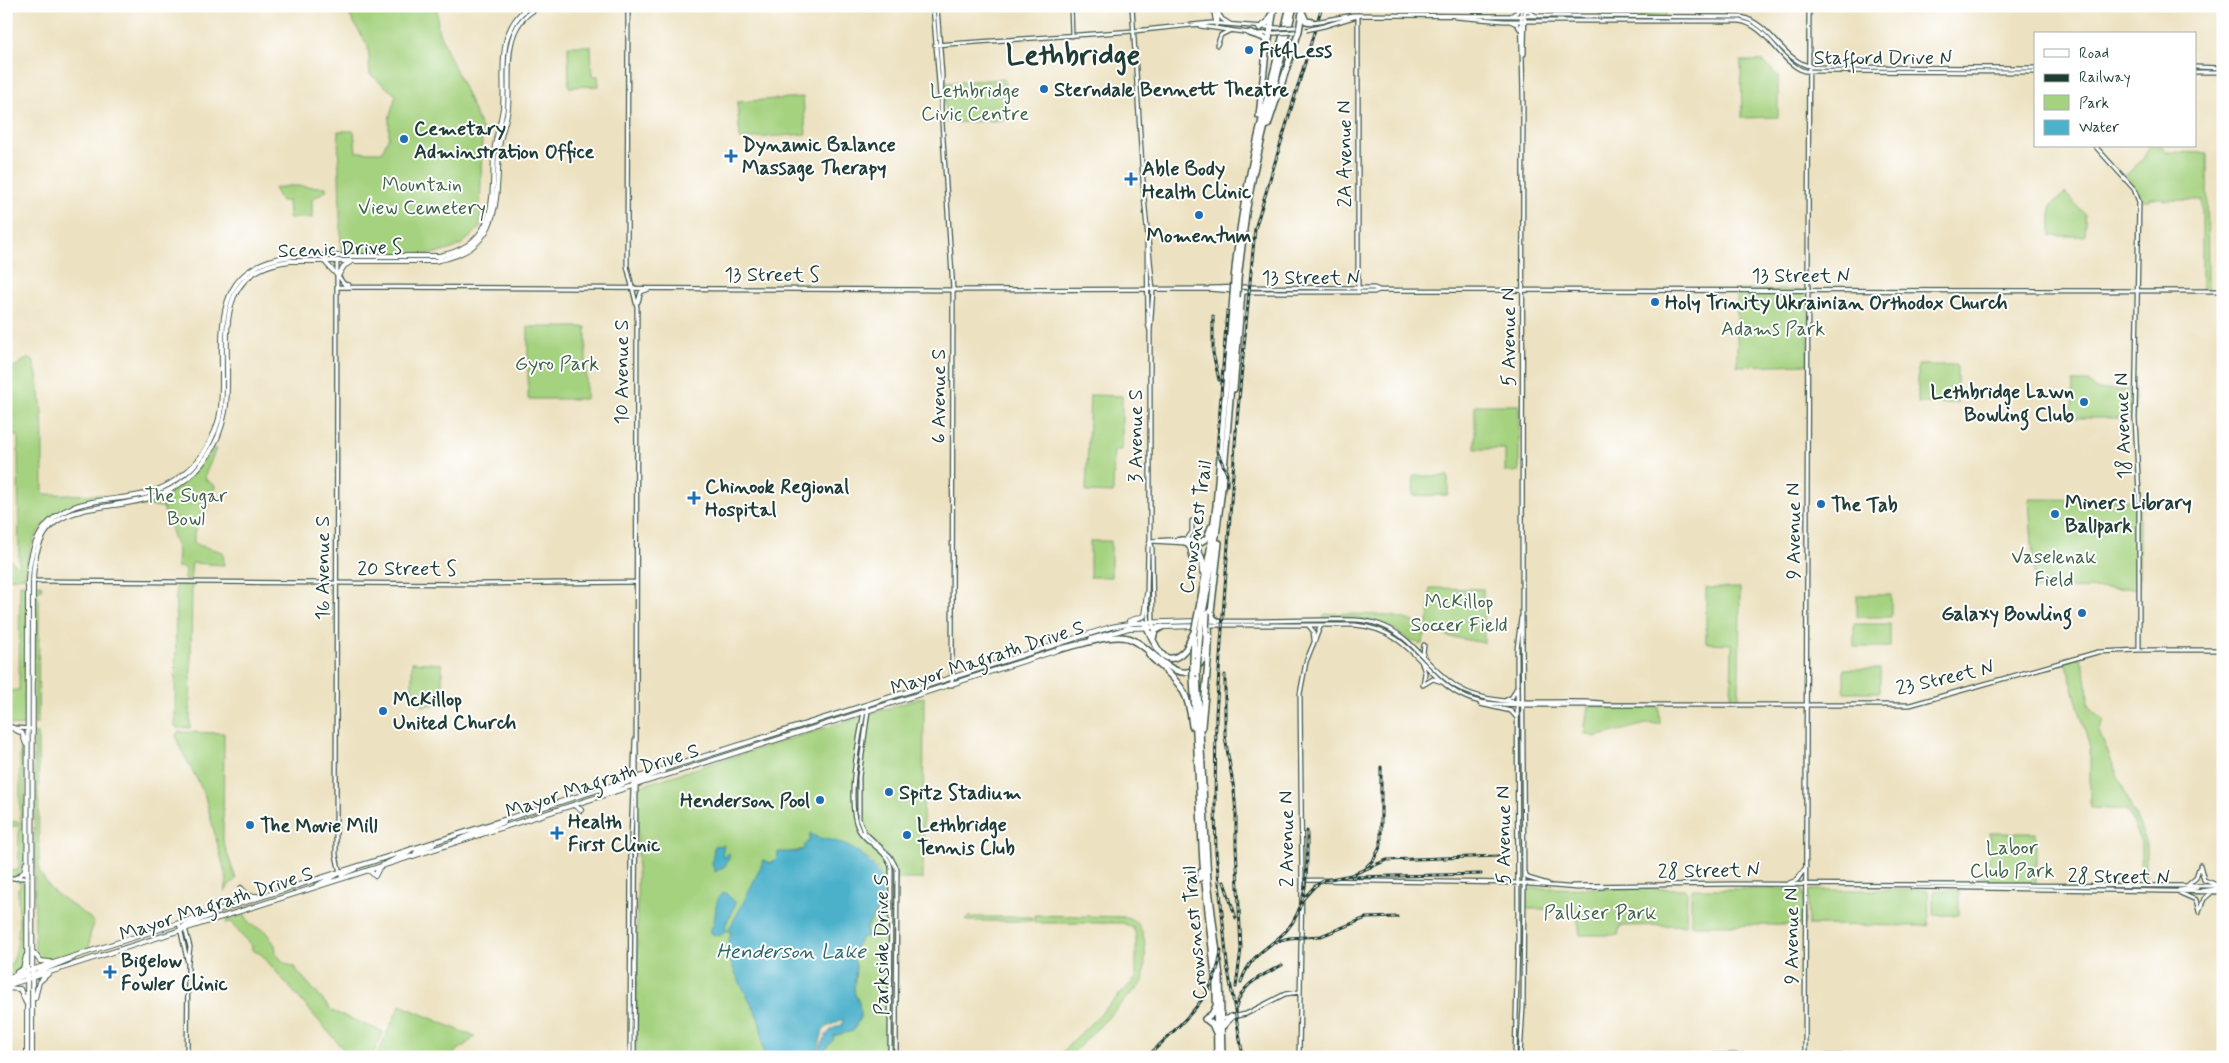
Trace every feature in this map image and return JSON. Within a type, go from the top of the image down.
[{"type":"highway","name":"Crowsnest Trail","points":[[1202,612],[1228,426],[1239,229],[1251,162],[1290,6]]},
{"type":"highway","name":"Crowsnest Trail","points":[[1236,280],[1246,212],[1258,153],[1294,6]]},
{"type":"highway","points":[[1266,56],[1273,32],[1274,7]]},
{"type":"highway","points":[[1260,28],[1268,22],[1274,7]]},
{"type":"highway","points":[[1258,153],[1303,9]]},
{"type":"highway","points":[[1303,9],[1305,20],[1310,23]]},
{"type":"highway","points":[[1249,33],[1265,40],[1266,56],[1262,97],[1251,162]]},
{"type":"highway","points":[[1228,426],[1235,377],[1242,289]]},
{"type":"highway","name":"Crowsnest Trail","points":[[1222,1057],[1222,1029],[1216,1001],[1206,881],[1195,659],[1197,632],[1216,541],[1235,296]]},
{"type":"highway","points":[[1184,542],[1199,543],[1207,538],[1221,483]]},
{"type":"highway","points":[[1217,621],[1212,618],[1211,612],[1221,528],[1221,483]]},
{"type":"highway","points":[[1060,649],[1114,637],[1132,639],[1145,646],[1172,669],[1185,673],[1194,670],[1202,661],[1206,633],[1202,612],[1204,571],[1203,560],[1197,550],[1184,542]]},
{"type":"highway","points":[[1200,781],[1209,623]]},
{"type":"highway","points":[[1149,624],[1154,645],[1160,654],[1175,656],[1184,650],[1197,632]]},
{"type":"highway","points":[[1154,645],[1154,633],[1162,627]]},
{"type":"highway","points":[[1132,639],[1177,681],[1186,693],[1190,705],[1200,781]]},
{"type":"highway","name":"Crowsnest Trail","points":[[1200,781],[1202,864],[1217,948],[1220,1019],[1217,1057]]},
{"type":"highway","points":[[1193,881],[1200,876],[1202,864]]},
{"type":"highway","points":[[1216,1001],[1212,1014],[1207,1020],[1213,1027],[1217,1041]]},
{"type":"highway","points":[[1222,1029],[1231,1017]]},
{"type":"main road","name":"Scenic Drive S","points":[[30,974],[33,941],[30,581],[32,548],[43,529],[62,512],[84,504],[128,497],[156,490],[170,484],[187,472],[202,456],[216,430],[220,409],[221,341],[224,310],[229,297],[243,277],[260,264],[277,258],[433,256],[446,254],[464,246],[482,230],[490,216],[493,198],[494,152],[502,109],[504,41],[516,18],[530,6]]},
{"type":"main road","name":"Scenic Drive S","points":[[30,581],[39,545],[47,532],[59,520],[86,508],[136,502],[155,496],[180,484],[198,468],[218,437],[225,411],[226,328],[230,305],[234,296],[248,279],[265,267],[285,261],[337,258],[353,261],[443,259],[463,252],[474,244],[487,230],[494,214],[497,200],[499,146],[508,106],[508,51],[512,36],[520,22],[530,12],[542,6]]},
{"type":"main road","points":[[322,260],[332,267],[338,276],[348,263],[353,261]]},
{"type":"main road","points":[[1116,626],[1144,616],[1147,594]]},
{"type":"main road","name":"Mayor Magrath Drive S","points":[[6,987],[30,974],[78,955],[316,887],[412,857],[583,802],[682,762],[1116,626],[1209,623]]},
{"type":"main road","name":"Mayor Magrath Drive S","points":[[6,977],[30,974],[73,964],[183,926],[225,908],[527,812],[952,685],[1113,632],[1149,624],[1162,627],[1209,623]]},
{"type":"main road","points":[[8,726],[22,733],[25,738],[28,778]]},
{"type":"main road","name":"Scenic Drive S","points":[[30,974],[28,929],[31,878],[28,856],[28,778],[31,729]]},
{"type":"main road","points":[[574,805],[581,810],[583,802]]},
{"type":"main road","points":[[480,835],[483,830],[527,812]]},
{"type":"main road","points":[[448,845],[480,831],[483,826]]},
{"type":"main road","points":[[412,857],[417,851],[445,838]]},
{"type":"main road","points":[[369,870],[375,876],[380,867],[388,861],[408,853],[411,849]]},
{"type":"main road","points":[[16,878],[25,871],[28,856]]},
{"type":"main road","points":[[341,879],[343,874],[364,864]]},
{"type":"main road","points":[[316,887],[339,872]]},
{"type":"main road","points":[[241,888],[248,896],[264,896]]},
{"type":"main road","points":[[6,977],[23,968],[28,929]]},
{"type":"main road","points":[[33,941],[35,956],[43,962],[73,957]]},
{"type":"main road","points":[[6,982],[64,963],[78,955]]},
{"type":"main road","points":[[32,1038],[35,992],[38,982],[50,973],[73,964]]},
{"type":"main road","points":[[27,1057],[30,974]]},
{"type":"main road","points":[[30,974],[32,1057]]},
{"type":"main road","points":[[6,987],[20,989],[28,1007]]},
{"type":"street","name":"10 Avenue S","points":[[628,6],[627,266],[637,307],[632,1057]]},
{"type":"street","name":"6 Avenue S","points":[[933,6],[938,44]]},
{"type":"street","name":"6 Avenue S","points":[[937,6],[941,107],[953,290],[952,685]]},
{"type":"street","points":[[1071,6],[1072,36]]},
{"type":"street","name":"3 Avenue S","points":[[1132,6],[1151,290],[1148,324],[1150,332],[1150,541],[1148,547],[1147,594],[1149,624]]},
{"type":"street","points":[[1507,16],[1516,13],[1520,6]]},
{"type":"street","name":"5 Avenue N","points":[[1520,6],[1523,18],[1522,615],[1520,703],[1524,869],[1523,1008],[1520,1057]]},
{"type":"street","points":[[1526,6],[1528,11],[1536,16]]},
{"type":"street","name":"5 Avenue N","points":[[1523,59],[1521,31],[1526,6]]},
{"type":"street","name":"9 Avenue N","points":[[1805,1057],[1809,6]]},
{"type":"street","points":[[938,44],[1216,26],[1216,8]]},
{"type":"street","points":[[1216,8],[1222,19],[1233,26]]},
{"type":"street","name":"Stafford Drive N","points":[[1216,26],[1249,33],[1273,32],[1297,29],[1310,23],[1350,15],[1507,16],[1523,18],[1743,22],[1756,28],[1797,67],[1809,72],[2034,72]]},
{"type":"street","name":"Stafford Drive N","points":[[1273,32],[1278,28],[1306,30],[1358,16]]},
{"type":"street","name":"2A Avenue N","points":[[1358,16],[1358,290]]},
{"type":"street","name":"Stafford Drive N","points":[[1449,16],[1510,20],[1536,16],[1741,17],[1759,24],[1794,59],[1809,67],[2034,68]]},
{"type":"street","points":[[1346,20],[1353,22],[1359,28]]},
{"type":"street","points":[[1510,20],[1517,24],[1521,31]]},
{"type":"street","name":"Stafford Drive N","points":[[1216,26],[1260,28],[1273,32]]},
{"type":"street","points":[[1217,44],[1224,33],[1233,31]]},
{"type":"street","points":[[2196,67],[2223,68]]},
{"type":"street","points":[[2196,72],[2223,72]]},
{"type":"street","name":"18 Avenue N","points":[[2097,148],[2134,189],[2137,196],[2140,219],[2135,418],[2140,494],[2139,650]]},
{"type":"street","name":"16 Avenue S","points":[[337,258],[336,856],[341,879]]},
{"type":"street","points":[[338,276],[344,284],[352,286]]},
{"type":"street","name":"13 Street S","points":[[337,287],[953,290],[1242,289]]},
{"type":"street","points":[[637,307],[641,292],[654,289]]},
{"type":"street","name":"13 Street N","points":[[1242,289],[2223,291]]},
{"type":"street","points":[[1150,541],[1184,542],[1192,535],[1192,520]]},
{"type":"street","name":"3 Avenue S","points":[[1149,624],[1152,547],[1150,541]]},
{"type":"street","points":[[1184,542],[1190,549],[1192,559]]},
{"type":"street","name":"20 Street S","points":[[30,581],[636,582]]},
{"type":"street","name":"5 Avenue N","points":[[1515,1057],[1518,719],[1520,703],[1517,683],[1517,649],[1522,615]]},
{"type":"street","points":[[1209,623],[1217,621],[1367,621],[1392,630],[1423,655],[1445,679],[1456,687],[1486,699],[1520,703]]},
{"type":"street","points":[[1209,623],[1355,625],[1378,629],[1400,640],[1455,692],[1473,700],[1511,711],[1518,719]]},
{"type":"street","points":[[1305,625],[1313,631],[1314,643]]},
{"type":"street","name":"2 Avenue N","points":[[1299,1057],[1302,880],[1300,694],[1305,667],[1321,625]]},
{"type":"street","points":[[1415,648],[1424,645],[1423,655]]},
{"type":"street","name":"23 Street N","points":[[1520,703],[1910,705],[2098,652],[2223,650]]},
{"type":"street","points":[[1421,660],[1425,673],[1423,686],[1433,679],[1444,683]]},
{"type":"street","points":[[1505,701],[1514,695],[1517,683]]},
{"type":"street","points":[[1473,700],[1520,703]]},
{"type":"street","name":"Parkside Drive S","points":[[866,705],[859,777],[859,816],[864,832],[890,856],[897,869],[896,1057]]},
{"type":"street","name":"Parkside Drive S","points":[[866,711],[854,777],[854,816],[862,834],[888,858],[891,868],[890,1057]]},
{"type":"street","points":[[8,726],[31,729]]},
{"type":"street","points":[[2179,886],[2194,882],[2200,865],[2202,877],[2205,881],[2222,888]]},
{"type":"street","points":[[1785,885],[1796,880],[1806,867]]},
{"type":"street","points":[[1524,869],[1528,878],[1555,886]]},
{"type":"street","points":[[6,878],[31,878]]},
{"type":"street","name":"28 Street N","points":[[1302,880],[1518,883],[1555,886],[2200,886],[2222,888]]},
{"type":"street","name":"28 Street N","points":[[1894,886],[1931,889],[2152,892],[2212,892],[2222,888]]},
{"type":"street","points":[[2152,892],[2196,889],[2200,886]]},
{"type":"street","points":[[2199,892],[2222,888]]},
{"type":"street","points":[[2174,892],[2193,897],[2196,900],[2199,912],[2205,897],[2212,892]]},
{"type":"street","points":[[183,926],[188,964],[188,1057]]},
{"type":"street","points":[[1220,1019],[1246,1014],[1285,994],[1300,992]]},
{"type":"green space","name":"Mountain View Cemetery","points":[[386,6],[437,6],[438,30],[482,129],[480,227],[462,244],[439,253],[396,255],[341,252],[338,131],[354,131],[356,152],[382,152],[389,136],[389,119],[396,95],[370,74],[368,46],[345,8],[385,8]]},
{"type":"green space","points":[[1599,6],[1669,6],[1665,17],[1599,17]]},
{"type":"green space","points":[[568,46],[591,46],[592,76],[598,76],[599,86],[569,87]]},
{"type":"green space","points":[[1741,61],[1763,61],[1778,76],[1778,117],[1742,118]]},
{"type":"green space","name":"Lethbridge Civic Centre","points":[[1004,79],[1007,120],[947,123],[943,83]]},
{"type":"green space","points":[[803,97],[806,134],[740,139],[737,102]]},
{"type":"green space","points":[[2149,148],[2163,148],[2166,152],[2207,153],[2208,291],[2202,291],[2202,200],[2149,198],[2149,200],[2142,200],[2136,188],[2125,176],[2143,159]]},
{"type":"green space","points":[[289,186],[326,187],[326,191],[312,199],[312,218],[289,218],[288,201],[281,201],[274,188]]},
{"type":"green space","points":[[2065,193],[2085,214],[2085,236],[2051,236],[2051,206]]},
{"type":"green space","name":"Adams Park","points":[[1737,290],[1809,290],[1808,364],[1737,366]]},
{"type":"green space","name":"Gyro Park","points":[[528,327],[586,327],[586,399],[528,399]]},
{"type":"green space","points":[[28,358],[33,360],[42,409],[43,494],[104,495],[102,499],[70,507],[58,513],[47,522],[38,532],[32,544],[27,559],[25,577],[6,579],[6,557],[19,567],[18,436],[6,435],[6,372]]},
{"type":"green space","points":[[1918,365],[1957,365],[1957,403],[1918,403]]},
{"type":"green space","points":[[2073,382],[2089,382],[2096,390],[2135,390],[2135,418],[2072,418]]},
{"type":"green space","points":[[1090,395],[1122,396],[1122,450],[1114,450],[1113,493],[1086,492]]},
{"type":"green space","points":[[1475,405],[1519,405],[1519,472],[1505,472],[1505,449],[1475,449]]},
{"type":"green space","name":"The Sugar Bowl","points":[[216,449],[205,475],[206,480],[215,486],[215,495],[194,533],[194,542],[198,545],[223,552],[224,565],[192,563],[190,580],[185,580],[185,568],[177,567],[178,551],[163,507],[127,505],[159,496],[179,486]]},
{"type":"green space","points":[[1414,476],[1448,476],[1448,495],[1413,496]]},
{"type":"green space","name":"Vaselenak Field","points":[[2029,499],[2139,500],[2139,588],[2035,589]]},
{"type":"green space","points":[[1090,541],[1111,541],[1111,577],[1090,577]]},
{"type":"green space","points":[[20,584],[25,584],[27,587],[25,725],[17,726],[6,723],[6,691],[19,690]]},
{"type":"green space","points":[[41,584],[42,589],[36,592],[39,601],[38,724],[34,724],[35,586]]},
{"type":"green space","points":[[176,584],[192,584],[190,728],[177,728],[175,726]]},
{"type":"green space","name":"McKillop Soccer Field","points":[[1430,588],[1483,589],[1484,643],[1446,636],[1447,633],[1426,629],[1425,627],[1429,619]]},
{"type":"green space","points":[[1706,588],[1740,588],[1739,699],[1731,699],[1732,644],[1706,643]]},
{"type":"green space","points":[[1857,595],[1891,595],[1891,617],[1857,617]]},
{"type":"green space","points":[[1325,614],[1362,614],[1405,619],[1423,628],[1425,635],[1421,645],[1412,640],[1410,641],[1396,630],[1375,621],[1357,618],[1324,618]]},
{"type":"green space","points":[[1854,624],[1890,624],[1890,647],[1854,647]]},
{"type":"green space","points":[[2080,657],[2086,681],[2088,705],[2092,711],[2104,720],[2099,732],[2146,841],[2146,876],[2141,876],[2141,843],[2127,810],[2090,808],[2090,747],[2065,661]]},
{"type":"green space","points":[[412,662],[442,664],[442,704],[422,706],[422,699],[412,698]]},
{"type":"green space","points":[[1844,669],[1880,669],[1880,692],[1844,692]]},
{"type":"green space","points":[[924,697],[923,879],[901,879],[891,882],[890,1057],[824,1057],[824,1051],[833,1036],[854,1029],[860,1017],[859,1003],[854,991],[856,965],[851,954],[861,938],[865,936],[880,907],[882,886],[879,873],[872,863],[862,855],[836,843],[810,835],[810,839],[804,849],[779,855],[771,863],[764,860],[730,936],[731,962],[759,1020],[764,1057],[636,1057],[638,789],[640,786]]},
{"type":"green space","points":[[1588,706],[1659,707],[1660,724],[1646,724],[1595,737],[1584,733]]},
{"type":"green space","points":[[17,732],[20,733],[25,743],[25,815],[21,819],[20,737]]},
{"type":"green space","points":[[178,732],[224,733],[223,841],[236,879],[225,892],[227,880],[204,793],[178,743],[176,735]]},
{"type":"green space","points":[[34,734],[38,734],[39,871],[51,890],[90,918],[94,924],[90,935],[89,949],[49,961],[40,960],[35,952]]},
{"type":"green space","points":[[6,821],[22,822],[25,827],[24,870],[15,876],[6,876],[6,871],[19,870],[19,826],[6,826]]},
{"type":"green space","name":"Labor Club Park","points":[[1990,833],[2036,833],[2036,883],[1981,882],[1975,878],[1989,875]]},
{"type":"green space","points":[[17,878],[28,878],[26,957],[21,970],[6,977],[6,967],[11,965],[17,947],[18,888],[20,887],[20,882],[17,882]]},
{"type":"green space","name":"Palliser Park","points":[[1533,888],[1685,889],[1687,892],[1686,925],[1620,926],[1618,935],[1580,935],[1576,909],[1526,909],[1527,893]]},
{"type":"green space","name":"Palliser Park","points":[[1693,889],[1801,889],[1804,895],[1804,925],[1691,925],[1691,892]]},
{"type":"green space","points":[[1811,890],[1927,890],[1929,924],[1928,926],[1808,925],[1808,893]]},
{"type":"green space","points":[[1935,890],[1959,890],[1959,915],[1933,915],[1933,893]]},
{"type":"green space","points":[[244,913],[250,924],[265,931],[275,945],[276,953],[283,962],[294,967],[332,1011],[383,1032],[372,1057],[350,1057],[261,954],[252,950],[252,946],[240,934],[232,922],[226,923],[227,918]]},
{"type":"green space","points":[[1034,915],[1126,917],[1140,927],[1143,935],[1145,954],[1143,982],[1069,1057],[1057,1057],[1136,978],[1136,935],[1133,928],[1123,923],[1034,923]]},
{"type":"green space","points":[[967,917],[1031,917],[1032,919],[1031,921],[967,921],[965,919]]},
{"type":"green space","points":[[400,1005],[475,1037],[452,1055],[454,1057],[376,1057]]},
{"type":"water","name":"Henderson Lake","points":[[810,833],[819,838],[835,841],[859,853],[869,862],[884,883],[882,885],[882,902],[866,929],[868,936],[861,938],[851,954],[856,965],[854,991],[859,1003],[860,1017],[853,1031],[833,1036],[834,1039],[824,1051],[824,1057],[819,1057],[819,1052],[825,1036],[832,1029],[842,1025],[843,1019],[823,1031],[816,1057],[764,1057],[760,1023],[732,964],[728,942],[732,933],[729,932],[729,929],[764,860],[771,863],[778,856],[778,852],[797,852],[804,849],[804,845],[810,840]]},
{"type":"water","points":[[724,845],[722,856],[725,857],[728,852],[730,856],[725,866],[715,872],[712,864],[714,846]]},
{"type":"water","points":[[725,892],[736,903],[725,926],[727,931],[719,936],[712,934],[710,930],[713,926],[716,904]]},
{"type":"railway","points":[[1243,1057],[1227,964],[1216,852],[1215,809],[1216,714],[1236,431],[1255,229],[1322,6]]},
{"type":"railway","points":[[1227,311],[1217,451],[1227,474],[1227,485]]},
{"type":"railway","points":[[1213,316],[1213,353],[1219,380]]},
{"type":"railway","points":[[1225,675],[1225,737],[1234,790],[1236,815],[1241,949],[1236,987]]},
{"type":"railway","points":[[1367,866],[1374,859],[1381,845],[1381,767]]},
{"type":"railway","points":[[1241,982],[1250,964],[1286,931],[1299,909],[1306,883],[1307,831]]},
{"type":"railway","points":[[1303,899],[1315,886],[1325,880],[1351,875],[1387,860],[1499,856]]},
{"type":"railway","points":[[1352,877],[1481,874]]},
{"type":"railway","points":[[1224,882],[1236,918]]},
{"type":"railway","points":[[1275,942],[1289,938],[1321,936],[1366,918],[1397,917]]},
{"type":"railway","points":[[1147,1057],[1183,1022],[1204,996],[1218,967],[1221,950]]},
{"type":"railway","points":[[1236,1008],[1242,992],[1247,986],[1282,965]]},
{"type":"railway","points":[[1614,1057],[1632,1054],[1884,1055]]},
{"type":"place","name":"Fit4Less","points":[[1249,50]]},
{"type":"place","name":"Sterndale Bennett Theatre","points":[[1044,89]]},
{"type":"place","name":"Cemetary Adminstration Office","points":[[404,139]]},
{"type":"place","name":"Dynamic Balance Massage Therapy","points":[[731,156]]},
{"type":"place","name":"Able Body Health Clinic","points":[[1131,179]]},
{"type":"place","name":"Momentum","points":[[1199,215]]},
{"type":"place","name":"Holy Trinity Ukrainian Orthodox Church","points":[[1655,302]]},
{"type":"place","name":"Lethbridge Lawn Bowling Club","points":[[2084,402]]},
{"type":"place","name":"Chinook Regional Hospital","points":[[694,498]]},
{"type":"place","name":"The Tab","points":[[1821,504]]},
{"type":"place","name":"Miners Library Ballpark","points":[[2055,514]]},
{"type":"place","name":"Galaxy Bowling","points":[[2082,613]]},
{"type":"place","name":"McKillop United Church","points":[[383,711]]},
{"type":"place","name":"Spitz Stadium","points":[[889,792]]},
{"type":"place","name":"Henderson Pool","points":[[820,800]]},
{"type":"place","name":"The Movie Mill","points":[[250,825]]},
{"type":"place","name":"Health First Clinic","points":[[557,833]]},
{"type":"place","name":"Lethbridge Tennis Club","points":[[907,835]]},
{"type":"place","name":"Bigelow Fowler Clinic","points":[[110,972]]},
{"type":"district","name":"Lethbridge","points":[[1073,54]]}]
